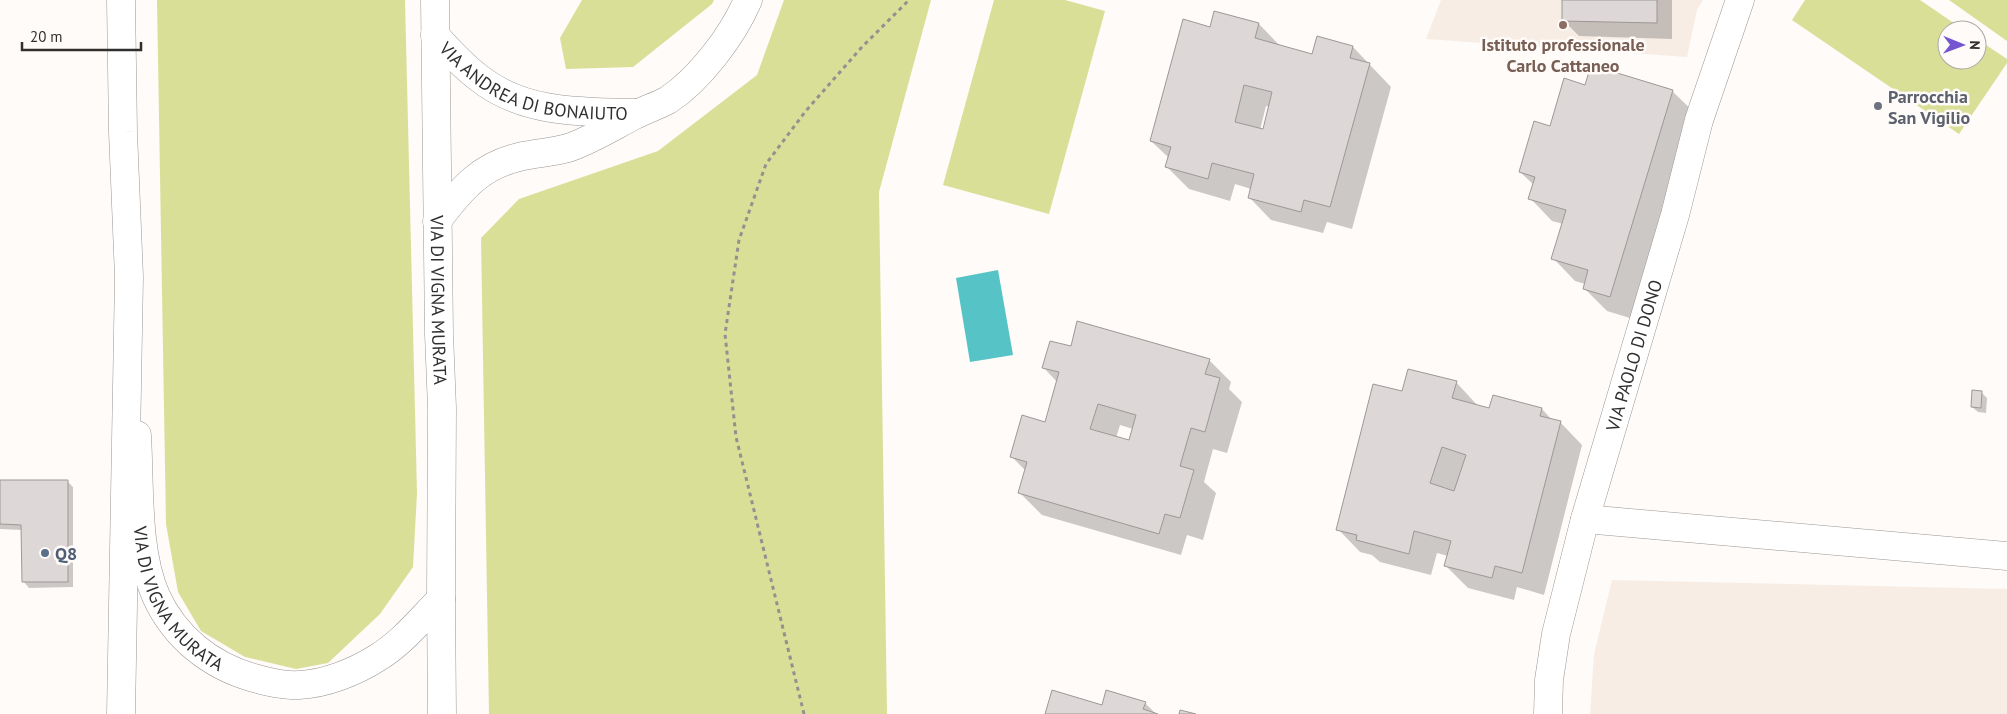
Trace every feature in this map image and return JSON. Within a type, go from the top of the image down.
[{"type":"street","name":"VIA DI VIGNA MURATA","points":[[121,0],[123,132],[143,542],[148,572],[164,612],[189,644],[216,664],[245,675],[280,684],[302,685],[344,674],[378,658],[394,646],[441,599]]},
{"type":"street","name":"VIA DI VIGNA MURATA","points":[[435,0],[437,221],[442,408],[442,714]]},
{"type":"street","name":"VIA ANDREA DI BONAIUTO","points":[[437,221],[461,190],[479,174],[498,163],[522,156],[566,148],[595,137],[638,113],[667,100],[683,89],[730,35],[748,0]]},
{"type":"street","name":"VIA PAOLO DI DONO","points":[[1548,714],[1549,680],[1556,634],[1585,519],[1675,215],[1699,120],[1740,0]]},
{"type":"street","name":"VIA ANDREA DI BONAIUTO","points":[[435,36],[480,79],[499,91],[530,104],[550,109],[638,113]]},
{"type":"street","name":"VIA DI VIGNA MURATA","points":[[121,714],[129,276]]},
{"type":"street","points":[[1585,519],[2007,556]]},
{"type":"path","points":[[804,714],[736,437],[725,334],[739,240],[766,164],[804,112],[860,48],[909,0]]},
{"type":"shaded area","name":"Istituto professionale Carlo Cattaneo","points":[[1441,0],[1703,0],[1697,10],[1687,57],[1426,39]]},
{"type":"shaded area","points":[[1612,580],[2007,589],[2007,714],[1590,714],[1594,654]]},
{"type":"green space","points":[[157,0],[405,0],[417,493],[413,567],[380,614],[328,663],[296,669],[245,657],[201,631],[178,592],[166,524]]},
{"type":"green space","points":[[582,0],[714,0],[712,4],[633,67],[566,69],[560,38]]},
{"type":"green space","points":[[784,0],[931,0],[879,192],[887,714],[489,714],[481,238],[519,199],[658,151],[757,75]]},
{"type":"green space","points":[[994,0],[1065,0],[1105,11],[1049,214],[943,185]]},
{"type":"green space","points":[[1805,0],[1920,0],[1949,20],[1937,20],[1937,70],[1987,70],[1987,46],[2007,59],[2007,63],[1959,134],[1792,20]]},
{"type":"green space","points":[[1949,0],[2007,0],[2007,41],[1987,27],[1987,20],[1977,20]]},
{"type":"water","points":[[998,270],[1013,355],[970,362],[956,278]]},
{"type":"building","points":[[1562,0],[1657,0],[1657,23],[1562,21]]},
{"type":"building","points":[[1214,11],[1259,23],[1255,38],[1312,54],[1317,36],[1353,46],[1350,58],[1370,63],[1330,207],[1304,200],[1301,212],[1248,198],[1254,174],[1212,163],[1208,179],[1165,167],[1171,147],[1150,141],[1183,19],[1210,27]],"holes":[[[1244,85],[1272,92],[1263,129],[1235,122]]]},
{"type":"building","points":[[1591,65],[1673,90],[1610,297],[1583,289],[1588,270],[1551,259],[1566,210],[1528,199],[1535,177],[1519,172],[1534,121],[1550,126],[1564,78],[1585,85]]},
{"type":"building","points":[[1077,321],[1210,359],[1205,374],[1220,378],[1205,432],[1191,428],[1180,466],[1194,470],[1180,518],[1165,514],[1159,534],[1018,493],[1027,462],[1010,457],[1022,415],[1045,422],[1059,372],[1042,368],[1050,341],[1071,346]],"holes":[[[1098,404],[1136,415],[1129,440],[1090,429]]]},
{"type":"building","points":[[1408,369],[1457,381],[1452,398],[1489,408],[1493,395],[1542,408],[1540,416],[1561,421],[1522,573],[1495,566],[1492,578],[1444,566],[1451,541],[1414,531],[1409,554],[1356,540],[1357,535],[1336,530],[1373,384],[1402,391]],"holes":[[[1442,447],[1466,455],[1454,491],[1430,483]]]},
{"type":"building","points":[[1972,390],[1982,391],[1981,408],[1971,407]]},
{"type":"building","name":"Q8","points":[[0,480],[68,480],[68,582],[22,582],[21,525],[0,524]]},
{"type":"building","points":[[1052,690],[1102,705],[1106,690],[1146,702],[1143,709],[1158,714],[1045,714]]},
{"type":"building","points":[[1180,710],[1196,714],[1179,714]]},
{"type":"place","name":"Istituto professionale Carlo Cattaneo","points":[[1563,25]]},
{"type":"place","name":"Parrocchia San Vigilio","points":[[1878,106]]},
{"type":"place","name":"Q8","points":[[45,553]]}]
